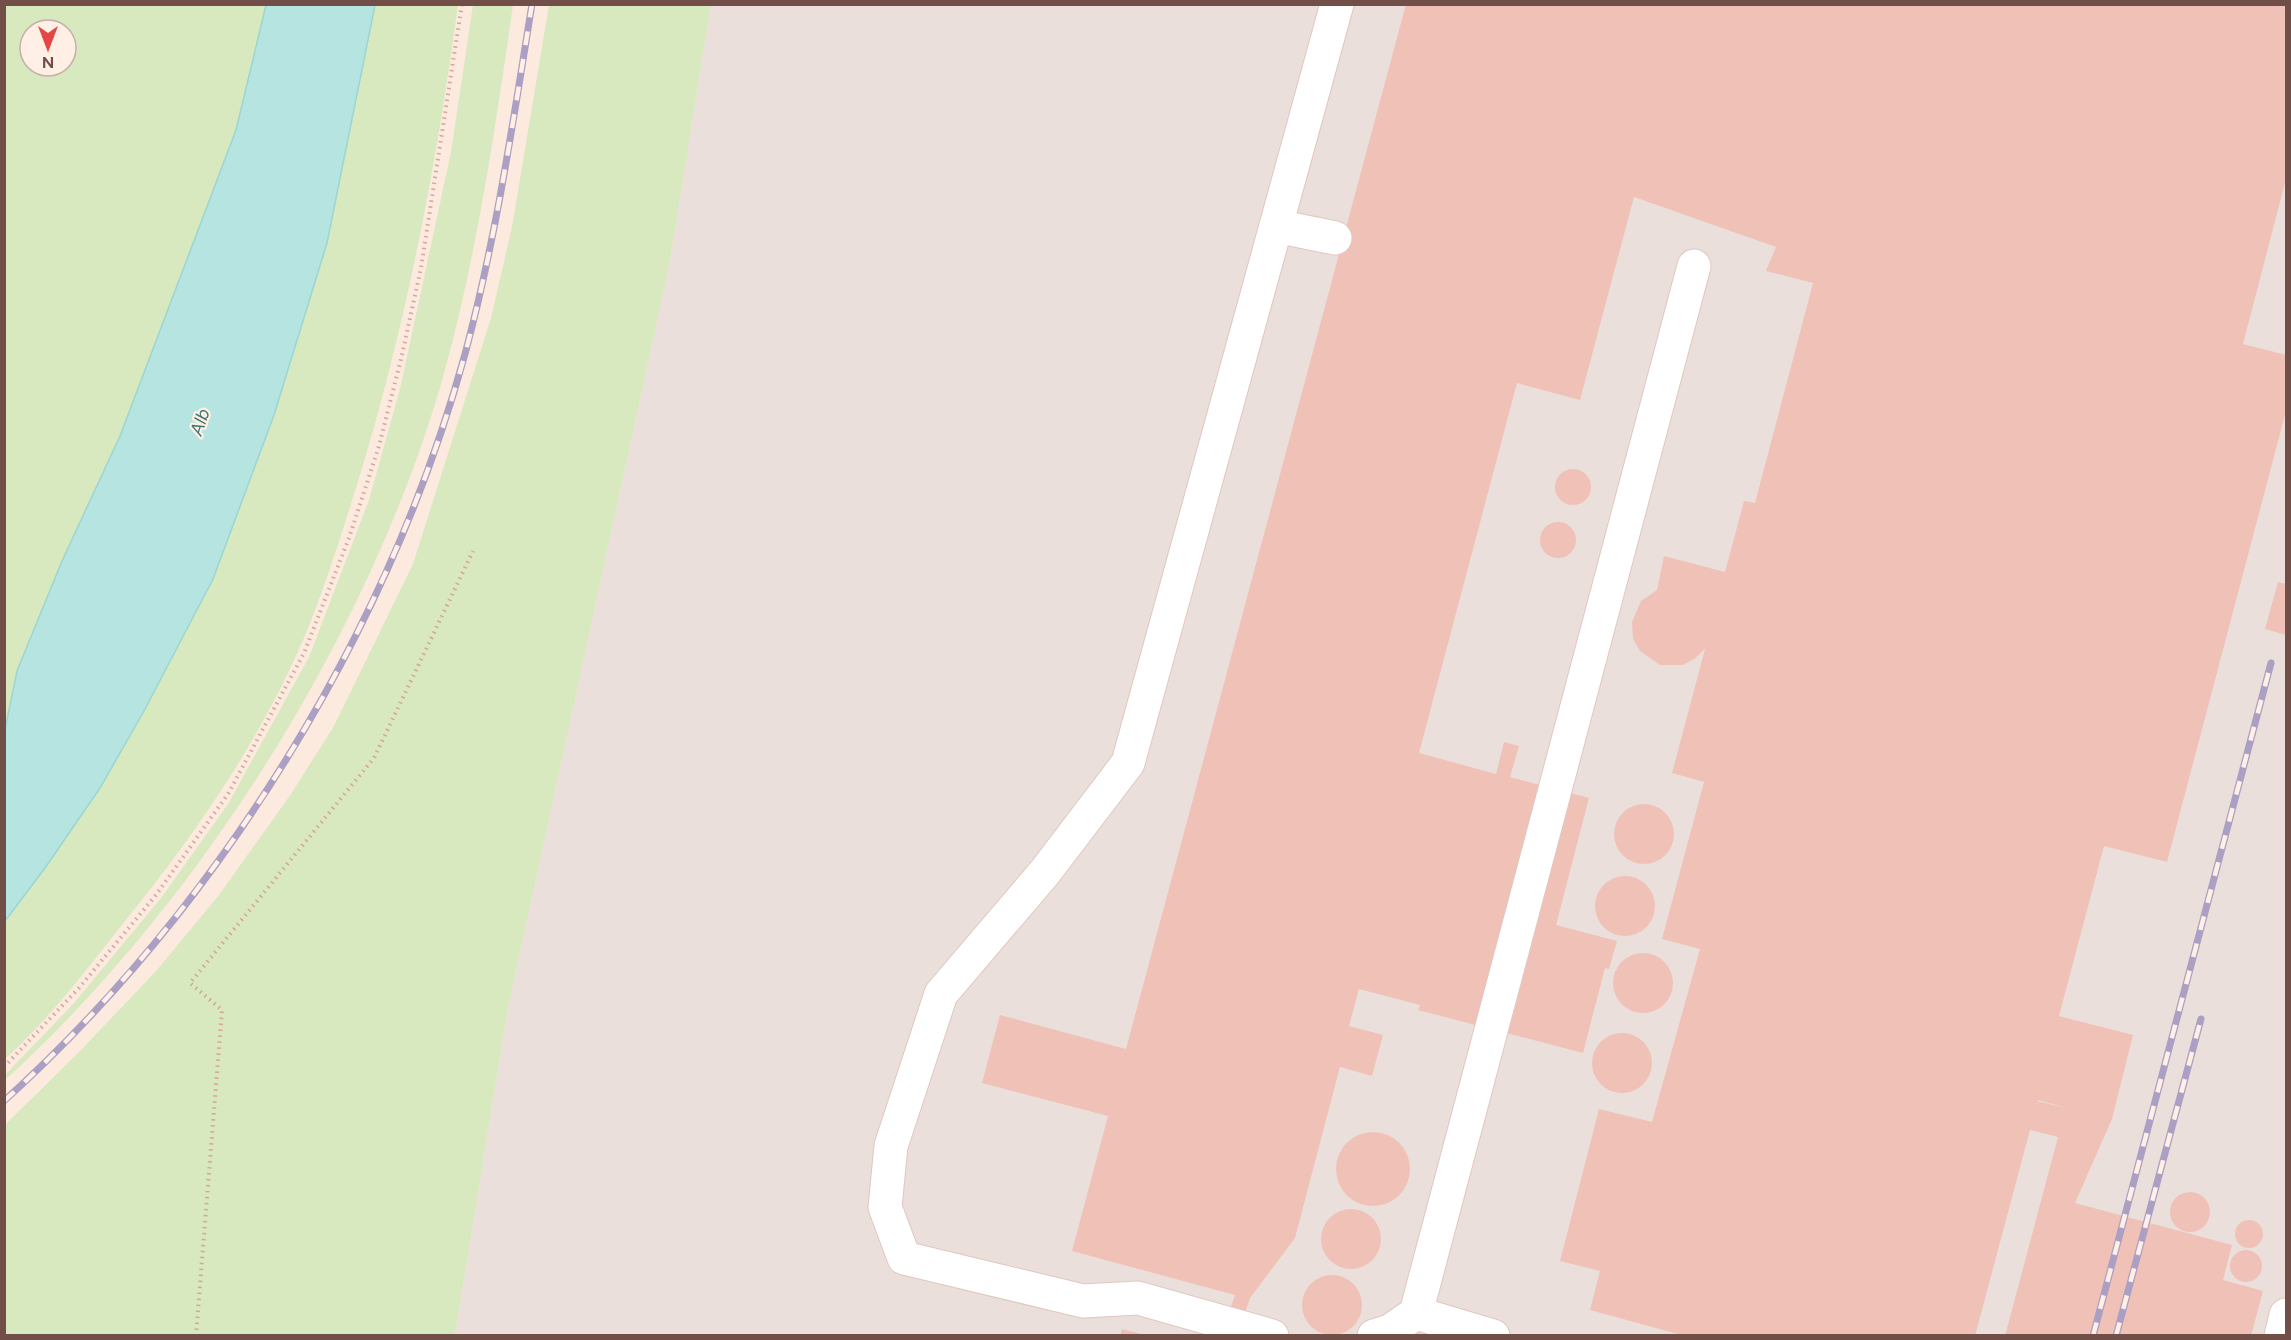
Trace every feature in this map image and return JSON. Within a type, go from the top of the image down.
[{"type":"lane","points":[[1272,1335],[1138,1298],[1083,1301],[904,1258],[885,1207],[891,1146],[941,994],[1045,872],[1128,764],[1337,4]]},
{"type":"lane","points":[[1276,226],[1335,238]]},
{"type":"lane","points":[[1419,1324],[1694,266]]},
{"type":"lane","points":[[2281,1335],[2286,1315]]},
{"type":"lane","points":[[1374,1335],[1419,1324],[1493,1335]]},
{"type":"path","points":[[4,1067],[79,988],[156,895],[228,794],[304,653],[349,538],[379,446],[402,355],[421,268],[462,4]]},
{"type":"path","points":[[195,1335],[222,1010],[190,983],[374,758],[473,551]]},
{"type":"shaded area","points":[[711,5],[2286,5],[2286,1335],[455,1336],[508,1008],[669,266]]},
{"type":"green space","points":[[5,5],[266,5],[236,130],[120,436],[62,561],[17,671],[5,734]]},
{"type":"green space","points":[[375,5],[458,5],[440,127],[404,309],[374,429],[325,583],[286,677],[222,789],[173,859],[94,961],[51,1012],[5,1059],[4,921],[45,868],[100,788],[144,711],[213,579],[274,415],[327,243]]},
{"type":"green space","points":[[473,5],[513,5],[484,192],[466,285],[443,377],[412,473],[372,569],[324,664],[270,757],[210,847],[146,931],[77,1009],[5,1080],[5,1075],[74,1003],[161,898],[228,804],[309,657],[369,500],[400,389],[451,152]]},
{"type":"green space","points":[[549,5],[711,5],[669,266],[508,1008],[455,1335],[5,1335],[5,1125],[157,970],[219,895],[291,794],[334,726],[413,564],[491,318],[512,227]]},
{"type":"water","name":"Alb","points":[[266,5],[375,5],[327,243],[274,415],[213,579],[144,711],[100,788],[5,921],[4,734],[17,671],[62,561],[120,436],[236,130]]},
{"type":"building","points":[[1406,4],[2286,4],[2286,179],[2243,344],[2286,355],[2286,411],[2167,862],[2104,846],[2059,1016],[2133,1035],[2112,1119],[2075,1203],[2232,1245],[2223,1280],[2263,1291],[2251,1336],[2005,1336],[2058,1137],[2030,1130],[1975,1336],[1685,1336],[1590,1310],[1600,1271],[1560,1261],[1599,1109],[1652,1122],[1700,949],[1662,939],[1704,782],[1672,773],[1705,649],[1683,665],[1660,665],[1640,651],[1633,639],[1632,622],[1641,601],[1657,590],[1664,556],[1725,572],[1744,501],[1755,503],[1813,283],[1766,271],[1776,247],[1634,197],[1580,400],[1517,383],[1419,753],[1496,774],[1504,742],[1519,746],[1510,777],[1589,798],[1556,925],[1617,941],[1609,969],[1605,968],[1583,1053],[1418,1010],[1420,1005],[1359,989],[1349,1026],[1383,1035],[1372,1076],[1340,1067],[1295,1238],[1250,1298],[1237,1336],[1221,1336],[1235,1295],[1072,1251],[1108,1116],[982,1083],[1000,1015],[1126,1049]]},
{"type":"building","points":[[1573,469],[1586,474],[1591,487],[1586,500],[1573,505],[1560,500],[1555,487],[1560,474]]},
{"type":"building","points":[[1558,522],[1571,527],[1576,540],[1571,553],[1558,558],[1545,553],[1540,540],[1545,527]]},
{"type":"building","points":[[2278,582],[2286,584],[2286,635],[2265,629]]},
{"type":"building","points":[[1638,804],[1650,804],[1661,809],[1669,817],[1674,834],[1672,846],[1661,859],[1650,864],[1638,864],[1627,859],[1619,851],[1614,840],[1614,828],[1619,817],[1627,809]]},
{"type":"building","points":[[1619,876],[1631,876],[1642,881],[1650,889],[1655,906],[1653,918],[1642,931],[1631,936],[1619,936],[1608,931],[1600,923],[1595,912],[1595,900],[1600,889],[1608,881]]},
{"type":"building","points":[[1637,953],[1649,953],[1660,958],[1668,966],[1673,983],[1671,995],[1660,1008],[1649,1013],[1637,1013],[1626,1008],[1618,1000],[1613,989],[1613,977],[1618,966],[1626,958]]},
{"type":"building","points":[[1616,1033],[1628,1033],[1639,1038],[1647,1046],[1652,1063],[1650,1075],[1639,1088],[1628,1093],[1616,1093],[1605,1088],[1597,1080],[1592,1069],[1592,1057],[1597,1046],[1605,1038]]},
{"type":"building","points":[[1373,1132],[1394,1138],[1404,1148],[1410,1169],[1404,1190],[1394,1200],[1373,1206],[1352,1200],[1342,1190],[1336,1169],[1342,1148],[1352,1138]]},
{"type":"building","points":[[2190,1192],[2204,1198],[2210,1212],[2204,1226],[2190,1232],[2176,1226],[2170,1212],[2176,1198]]},
{"type":"building","points":[[1351,1209],[1372,1218],[1381,1239],[1372,1260],[1351,1269],[1330,1260],[1321,1239],[1330,1218]]},
{"type":"building","points":[[2249,1220],[2259,1224],[2263,1234],[2259,1244],[2249,1248],[2239,1244],[2235,1234],[2239,1224]]},
{"type":"building","points":[[2246,1250],[2258,1254],[2262,1266],[2258,1278],[2246,1282],[2234,1278],[2230,1266],[2234,1254]]},
{"type":"building","points":[[1332,1275],[1353,1284],[1362,1305],[1353,1326],[1332,1335],[1311,1326],[1302,1305],[1311,1284]]},
{"type":"building","points":[[1122,1329],[1145,1335],[1145,1336],[1120,1336]]},
{"type":"railway","points":[[4,1101],[82,1024],[156,941],[224,853],[286,759],[342,662],[391,561],[432,458],[476,311],[503,180],[532,4]]},
{"type":"railway","points":[[2093,1336],[2271,663]]},
{"type":"railway","points":[[2116,1336],[2201,1019]]}]
